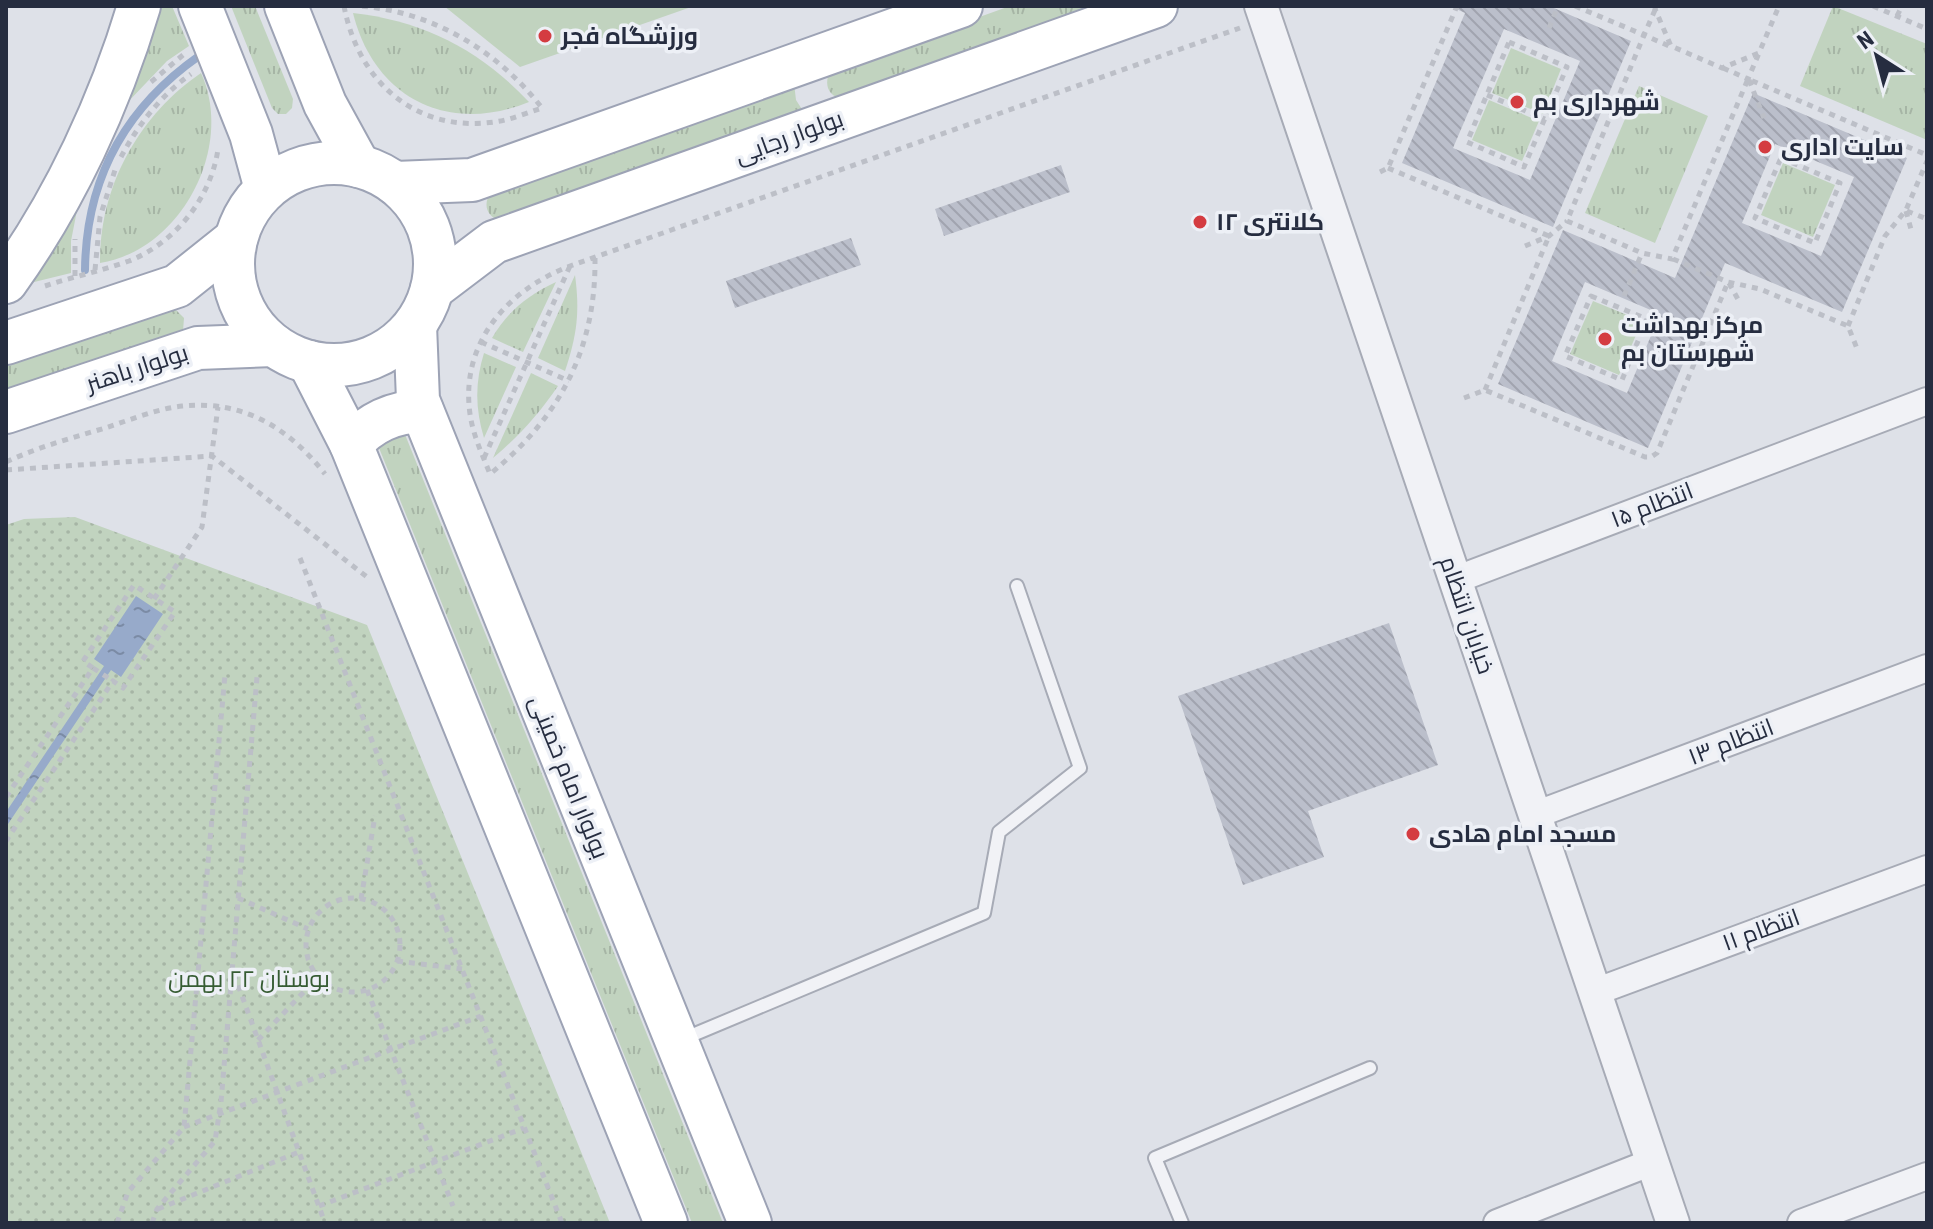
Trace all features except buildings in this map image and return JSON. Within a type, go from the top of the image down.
[{"type":"main road","points":[[6,282],[62,191],[94,127],[139,6]]},
{"type":"main road","points":[[200,6],[251,134],[266,189]]},
{"type":"main road","points":[[286,6],[325,104],[377,174],[422,212],[435,250],[424,307],[386,351],[348,364],[291,354]]},
{"type":"main road","points":[[666,1223],[351,444],[291,354],[258,332],[238,298],[233,259],[236,239],[248,212],[266,189],[282,177],[310,166],[340,163],[377,174],[472,180],[831,52],[897,22],[961,6]]},
{"type":"main road","name":"بولوار رجایی","points":[[424,307],[494,242],[1156,6]]},
{"type":"main road","points":[[831,52],[813,69],[810,81],[812,94],[829,113],[842,116],[853,114]]},
{"type":"main road","points":[[6,343],[177,286],[236,239]]},
{"type":"main road","name":"بولوار امام خمینی","points":[[424,307],[418,400],[750,1223]]},
{"type":"main road","name":"بولوار باهنر","points":[[6,412],[198,348],[291,354]]},
{"type":"main road","points":[[351,444],[369,426],[381,420],[394,414],[422,411]]},
{"type":"street","name":"خیابان انتظام","points":[[1264,12],[1673,1223]]},
{"type":"street","name":"انتظام ۱۵","points":[[1455,580],[1927,401]]},
{"type":"street","name":"انتظام ۱۳","points":[[1535,815],[1927,668]]},
{"type":"street","name":"انتظام ۱۱","points":[[1595,992],[1927,869]]},
{"type":"street","points":[[1497,1223],[1652,1162]]},
{"type":"street","points":[[1801,1223],[1927,1176]]},
{"type":"lane","points":[[677,1042],[984,913],[999,832],[1080,768],[1017,586]]},
{"type":"lane","points":[[1182,1223],[1155,1158],[1370,1068]]},
{"type":"path","points":[[344,6],[348,28],[369,71],[404,104],[449,121],[472,123],[497,122],[542,108],[525,85],[465,39],[418,18],[359,6]]},
{"type":"path","points":[[1380,172],[1388,168],[1457,6]]},
{"type":"path","points":[[1549,28],[1558,6]]},
{"type":"path","points":[[1575,6],[1927,158],[1906,210],[1885,236],[1848,326],[1858,351]]},
{"type":"path","points":[[1672,259],[1779,6]]},
{"type":"path","points":[[1873,6],[1927,29]]},
{"type":"path","points":[[1897,16],[1902,6]]},
{"type":"path","points":[[1525,246],[1549,236],[1567,221],[1656,8]]},
{"type":"path","points":[[1656,8],[1671,46]]},
{"type":"path","points":[[595,258],[592,311],[569,381],[536,431],[490,474],[475,437],[470,401],[473,365],[493,321],[508,302],[526,287],[570,266],[1264,12]]},
{"type":"path","points":[[1509,42],[1567,67],[1524,167],[1467,142],[1487,95],[1509,42]]},
{"type":"path","points":[[1722,68],[1759,53]]},
{"type":"path","points":[[95,270],[100,217],[117,165],[145,119],[163,98],[194,72]]},
{"type":"path","points":[[1748,79],[1764,118]]},
{"type":"path","points":[[1487,95],[1545,119]]},
{"type":"path","points":[[75,276],[130,260],[156,247],[178,229],[196,207],[209,182],[219,137]]},
{"type":"path","points":[[1781,158],[1840,183],[1815,243],[1755,218],[1781,158]]},
{"type":"path","points":[[1388,168],[1549,236]]},
{"type":"path","points":[[1906,210],[1927,219]]},
{"type":"path","points":[[1906,210],[1912,233]]},
{"type":"path","points":[[1567,221],[1642,253],[1672,259],[1728,282],[1760,289],[1848,326]]},
{"type":"path","points":[[1485,390],[1549,236]]},
{"type":"path","points":[[1624,296],[1642,253]]},
{"type":"path","points":[[484,459],[570,266]]},
{"type":"path","points":[[1464,398],[1485,390],[1651,457],[1657,453],[1728,282]]},
{"type":"path","points":[[1728,282],[1740,303]]},
{"type":"path","points":[[1591,296],[1647,319],[1622,380],[1565,356],[1591,296]]},
{"type":"path","points":[[481,342],[569,381]]},
{"type":"path","points":[[6,462],[27,452],[152,413],[180,406],[218,407],[262,419],[287,434],[308,452],[332,487]]},
{"type":"path","points":[[154,599],[202,527],[218,407]]},
{"type":"path","points":[[6,470],[212,456],[371,580],[366,567]]},
{"type":"path","points":[[300,558],[562,1223]]},
{"type":"path","points":[[134,585],[175,612],[123,688],[95,669],[83,661],[134,585]]},
{"type":"path","points":[[6,797],[95,669]]},
{"type":"path","points":[[184,1127],[225,675]]},
{"type":"path","points":[[152,1223],[157,1209],[215,1141],[257,677]]},
{"type":"path","points":[[6,841],[111,680]]},
{"type":"path","points":[[361,899],[375,816]]},
{"type":"path","points":[[238,898],[308,929]]},
{"type":"path","points":[[361,899],[376,904],[389,914],[397,929],[400,945],[390,974],[367,990],[350,992],[333,988],[318,977],[309,963],[305,946],[314,918],[334,901],[361,899]]},
{"type":"path","points":[[397,961],[462,969]]},
{"type":"path","points":[[232,970],[325,1223]]},
{"type":"path","points":[[258,1040],[318,977]]},
{"type":"path","points":[[367,990],[453,1206]]},
{"type":"path","points":[[117,1223],[128,1192],[184,1127],[481,1016]]},
{"type":"path","points":[[319,1206],[524,1128]]},
{"type":"path","points":[[157,1209],[299,1152]]},
{"type":"green space","points":[[158,6],[172,6],[189,46],[167,61],[126,104]]},
{"type":"green space","points":[[231,6],[255,6],[293,99],[292,108],[286,114],[278,114],[272,108]]},
{"type":"green space","name":"ورزشگاه فجر","points":[[444,6],[694,6],[520,67]]},
{"type":"green space","points":[[1010,6],[1107,6],[842,99],[829,91],[828,76],[838,68]]},
{"type":"green space","points":[[1833,6],[1927,44],[1927,140],[1800,86]]},
{"type":"green space","points":[[353,13],[404,23],[449,41],[491,67],[529,102],[499,111],[470,114],[443,111],[418,102],[397,87],[378,67],[363,43]]},
{"type":"green space","points":[[1511,48],[1561,69],[1543,114],[1492,93]]},
{"type":"green space","points":[[201,73],[210,102],[211,132],[205,162],[194,191],[177,217],[155,238],[129,254],[100,263],[107,207],[127,155],[159,110]]},
{"type":"green space","points":[[794,83],[796,100],[805,114],[501,221],[492,217],[487,210],[491,192]]},
{"type":"green space","points":[[1639,86],[1708,116],[1655,243],[1585,213]]},
{"type":"green space","points":[[1489,100],[1539,121],[1522,161],[1472,140]]},
{"type":"green space","points":[[1783,163],[1835,185],[1813,237],[1761,215]]},
{"type":"green space","points":[[80,195],[71,241],[71,273],[26,284]]},
{"type":"green space","points":[[575,275],[576,323],[565,371],[538,358]]},
{"type":"green space","points":[[556,282],[523,352],[492,338],[520,305]]},
{"type":"green space","points":[[1593,301],[1642,321],[1619,375],[1570,354]]},
{"type":"green space","points":[[175,309],[184,318],[183,331],[179,336],[6,395],[6,360]]},
{"type":"green space","points":[[484,353],[516,367],[484,438],[477,395]]},
{"type":"green space","points":[[531,373],[558,386],[528,424],[493,458]]},
{"type":"green space","points":[[402,427],[723,1223],[692,1223],[375,438]]},
{"type":"green space","name":"بوستان ۲۲ بهمن","points":[[75,517],[367,625],[610,1223],[6,1223],[6,525],[24,519]]},
{"type":"water","points":[[136,596],[163,614],[121,677],[111,670],[6,827],[6,812],[104,666],[94,659]]},
{"type":"waterway","points":[[85,270],[93,205],[115,148],[150,99],[199,56]]},
{"type":"place","name":"ورزشگاه فجر","points":[[545,36]]},
{"type":"place","name":"شهرداری بم","points":[[1517,102]]},
{"type":"place","name":"سایت اداری","points":[[1765,147]]},
{"type":"place","name":"کلانتری ۱۲","points":[[1200,222]]},
{"type":"place","name":"مرکز بهداشت شهرستان بم","points":[[1605,339]]},
{"type":"place","name":"مسجد امام هادی","points":[[1413,834]]}]
